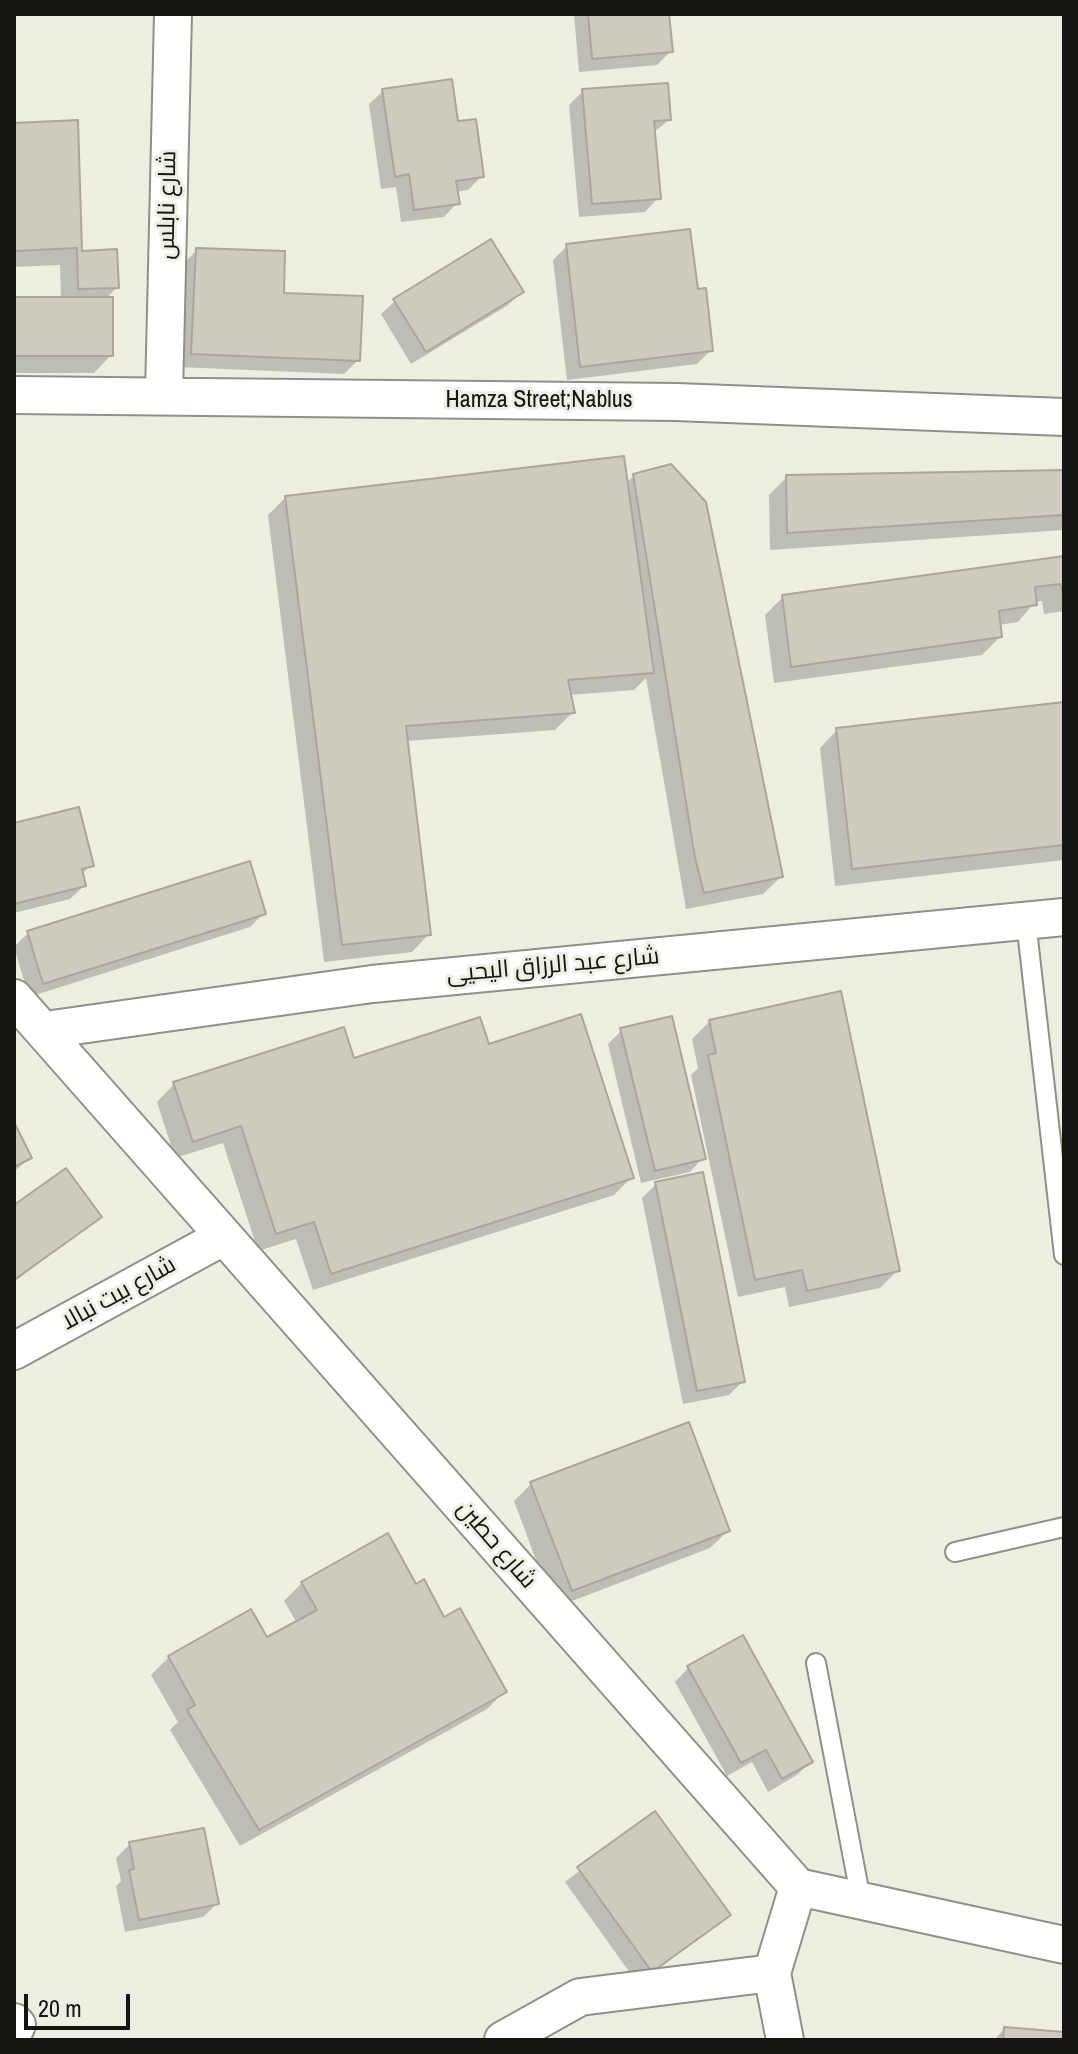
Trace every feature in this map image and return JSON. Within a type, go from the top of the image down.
[{"type":"street","name":"شارع نابلس","points":[[164,395],[173,14]]},
{"type":"street","name":"Hamza Street;Nablus","points":[[14,395],[676,402],[1064,417]]},
{"type":"street","name":"شارع عبد الرزاق اليحيى","points":[[45,1030],[372,984],[1064,917]]},
{"type":"street","name":"شارع حطين","points":[[14,998],[798,1887]]},
{"type":"street","name":"شارع بيت نبالا","points":[[14,1351],[223,1237]]},
{"type":"street","points":[[785,2040],[772,1973],[798,1887],[1064,1945]]},
{"type":"street","points":[[503,2040],[580,1997],[772,1973]]},
{"type":"street","points":[[14,2022],[17,2025],[14,2031]]},
{"type":"lane","points":[[1026,921],[1064,1255]]},
{"type":"lane","points":[[955,1552],[1064,1527]]},
{"type":"lane","points":[[816,1663],[861,1900]]},
{"type":"building","points":[[588,14],[669,14],[673,52],[592,59]]},
{"type":"building","points":[[452,79],[458,121],[476,119],[484,177],[456,181],[460,204],[414,210],[409,174],[395,177],[382,89]]},
{"type":"building","points":[[668,83],[671,120],[654,121],[661,199],[592,204],[582,89]]},
{"type":"building","points":[[78,120],[82,251],[117,249],[119,288],[78,289],[77,248],[14,251],[14,123]]},
{"type":"building","points":[[690,229],[698,289],[706,288],[713,351],[580,367],[566,244]]},
{"type":"building","points":[[491,239],[524,292],[426,352],[393,299]]},
{"type":"building","points":[[196,248],[285,251],[284,293],[363,296],[360,361],[191,354]]},
{"type":"building","points":[[14,297],[113,297],[113,356],[14,356]]},
{"type":"building","points":[[624,456],[654,673],[568,680],[575,713],[406,726],[431,935],[342,945],[285,496]]},
{"type":"building","points":[[671,464],[706,502],[783,877],[704,893],[695,858],[633,474]]},
{"type":"building","points":[[1064,470],[1064,515],[787,533],[786,475]]},
{"type":"building","points":[[1064,556],[1064,597],[1060,584],[1035,587],[1037,605],[999,611],[1002,637],[791,667],[782,595]]},
{"type":"building","points":[[1064,702],[1064,845],[852,869],[836,728]]},
{"type":"building","points":[[79,807],[94,866],[82,869],[86,886],[14,904],[14,823]]},
{"type":"building","points":[[250,861],[266,914],[43,984],[27,931]]},
{"type":"building","points":[[841,991],[900,1271],[807,1291],[802,1270],[755,1280],[708,1055],[716,1053],[709,1020]]},
{"type":"building","points":[[581,1014],[634,1178],[331,1274],[314,1222],[276,1234],[241,1126],[193,1142],[173,1082],[344,1027],[354,1058],[480,1017],[489,1044]]},
{"type":"building","points":[[672,1016],[706,1159],[655,1171],[620,1028]]},
{"type":"building","points":[[14,1122],[32,1158],[14,1167]]},
{"type":"building","points":[[66,1168],[102,1217],[14,1280],[14,1205]]},
{"type":"building","points":[[703,1172],[745,1382],[697,1391],[655,1182]]},
{"type":"building","points":[[689,1422],[730,1531],[572,1591],[530,1482]]},
{"type":"building","points":[[388,1533],[416,1584],[424,1579],[444,1617],[460,1608],[507,1692],[259,1830],[187,1710],[195,1705],[168,1656],[251,1609],[267,1637],[317,1610],[301,1582]]},
{"type":"building","points":[[743,1635],[813,1762],[782,1779],[766,1750],[741,1763],[687,1666]]},
{"type":"building","points":[[655,1811],[731,1915],[652,1972],[577,1867]]},
{"type":"building","points":[[204,1828],[219,1904],[139,1920],[129,1870],[134,1869],[129,1842]]},
{"type":"building","points":[[1004,2027],[1064,2032],[1064,2040],[1003,2040]]}]
